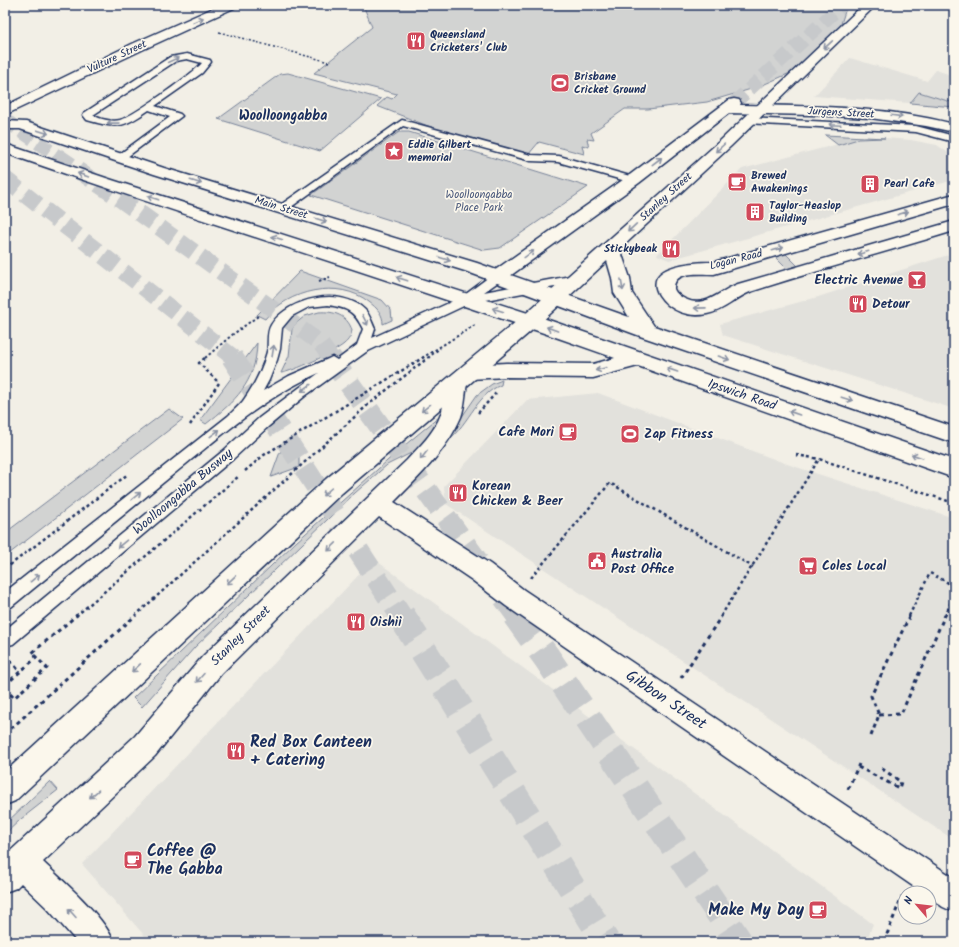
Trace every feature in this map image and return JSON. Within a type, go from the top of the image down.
[{"type":"main road","name":"Vulture Street","points":[[5,110],[137,47],[230,5]]},
{"type":"main road","name":"Stanley Street","points":[[5,791],[282,532],[334,486],[530,321],[612,247],[870,5]]},
{"type":"main road","name":"Jurgens Street","points":[[633,180],[730,106],[754,115],[888,115],[926,121],[954,128]]},
{"type":"main road","name":"Main Street","points":[[5,125],[21,125],[120,158],[471,267],[555,298]]},
{"type":"main road","points":[[5,148],[103,182],[530,321]]},
{"type":"main road","points":[[498,277],[633,180]]},
{"type":"main road","name":"Logan Road","points":[[954,199],[719,266],[679,271],[672,274],[667,279],[665,285],[666,291],[670,298],[678,303],[688,307],[708,308],[740,289],[954,226]]},
{"type":"main road","points":[[612,247],[621,278],[623,293],[647,331]]},
{"type":"main road","points":[[555,298],[647,331],[954,435]]},
{"type":"main road","name":"Ipswich Road","points":[[530,321],[954,469]]},
{"type":"main road","points":[[463,378],[506,370],[593,371],[639,359]]},
{"type":"main road","name":"Stanley Street","points":[[12,870],[145,746],[212,665],[423,458],[450,416],[463,378]]},
{"type":"main road","name":"Gibbon Street","points":[[377,503],[481,572],[515,598],[954,896]]},
{"type":"main road","points":[[12,870],[59,898],[98,942]]},
{"type":"lane","points":[[187,56],[207,62],[206,65],[196,73],[148,107],[128,120],[115,125],[90,118],[88,115],[98,106],[173,59],[187,56]]},
{"type":"lane","points":[[120,158],[177,116],[148,107]]},
{"type":"lane","name":"Jurgens Street","points":[[754,115],[916,129],[940,134],[954,139]]},
{"type":"lane","points":[[283,208],[402,123],[531,158],[559,159],[633,180]]},
{"type":"lane","name":"Woolloongabba Busway","points":[[5,602],[261,398],[293,379],[466,300],[498,277]]},
{"type":"lane","name":"Woolloongabba Busway","points":[[466,300],[576,279]]},
{"type":"lane","name":"Woolloongabba Busway","points":[[7,639],[228,455],[264,422],[300,393],[361,349],[368,336],[369,329],[365,319],[355,308],[347,304],[328,301],[307,303],[288,313],[276,327],[272,360],[263,380],[247,405],[233,419]]},
{"type":"path","points":[[218,32],[328,62]]},
{"type":"path","points":[[317,282],[330,277]]},
{"type":"path","points":[[184,430],[190,425],[219,382],[199,362],[232,335],[263,313]]},
{"type":"path","points":[[5,688],[14,698],[47,668],[32,653],[264,455],[450,340],[478,321]]},
{"type":"path","points":[[5,734],[370,404],[450,340]]},
{"type":"path","points":[[796,455],[819,459],[954,502]]},
{"type":"path","points":[[666,700],[753,567],[819,459]]},
{"type":"path","points":[[5,569],[128,473]]},
{"type":"path","points":[[515,598],[610,483],[753,567]]},
{"type":"path","points":[[871,736],[879,716],[871,696],[930,573],[954,586]]},
{"type":"path","points":[[879,716],[901,714],[954,595]]},
{"type":"path","points":[[5,656],[20,672]]},
{"type":"path","points":[[5,685],[36,658]]},
{"type":"path","points":[[858,768],[899,788],[901,782],[881,768]]},
{"type":"path","points":[[884,942],[913,867]]},
{"type":"shaded area","points":[[850,58],[927,81],[936,70],[954,76],[954,103],[919,92],[910,103],[814,96]]},
{"type":"shaded area","points":[[885,138],[911,140],[937,145],[954,157],[954,180],[669,260],[657,255],[742,169],[858,139]]},
{"type":"shaded area","points":[[954,253],[954,409],[723,335],[720,324],[818,297]]},
{"type":"shaded area","points":[[598,393],[787,464],[954,518],[954,840],[446,504],[444,486],[527,400]]},
{"type":"shaded area","points":[[374,559],[873,924],[866,942],[150,942],[82,864]]},
{"type":"green space","name":"Brisbane Cricket Ground","points":[[363,5],[847,5],[840,27],[797,70],[758,87],[707,102],[648,109],[625,109],[591,133],[594,140],[587,139],[589,147],[582,145],[584,154],[539,142],[528,155],[451,135],[377,106],[387,97],[392,99],[397,94],[314,73],[372,27]]},
{"type":"green space","points":[[288,73],[381,99],[320,151],[218,119],[280,74]]},
{"type":"green space","points":[[919,92],[954,103],[954,107],[910,103]]},
{"type":"green space","name":"Woolloongabba Place Park","points":[[399,132],[409,132],[588,187],[500,248],[484,250],[311,195]]},
{"type":"green space","points":[[825,135],[885,138],[858,139],[838,145]]},
{"type":"green space","points":[[784,252],[798,266],[787,269],[774,256]]},
{"type":"green space","points":[[300,271],[382,300],[391,310],[392,320],[383,324],[382,317],[379,312],[369,302],[357,295],[343,290],[329,289],[314,291],[286,301],[265,319],[257,315]]},
{"type":"green space","points":[[319,312],[335,313],[343,317],[350,325],[352,330],[350,338],[339,348],[294,369],[281,373],[289,356],[292,329],[295,324],[305,316]]},
{"type":"green space","points":[[257,343],[253,369],[242,390],[235,399],[206,424],[200,420]]},
{"type":"green space","points":[[502,380],[501,385],[484,396],[459,429],[444,443],[477,395],[492,384]]},
{"type":"green space","points":[[169,409],[183,419],[5,557],[5,533]]},
{"type":"green space","points":[[439,417],[442,418],[418,452],[409,454],[387,465],[355,493],[195,647],[142,707],[133,698],[296,542],[405,445]]},
{"type":"green space","points":[[299,442],[299,467],[271,477],[280,452]]},
{"type":"green space","points":[[50,781],[58,790],[21,819],[5,834],[5,824]]},
{"type":"tunnel","points":[[734,103],[842,5]]},
{"type":"tunnel","points":[[5,120],[59,157]]},
{"type":"tunnel","points":[[57,156],[123,201],[320,343],[331,358]]},
{"type":"tunnel","points":[[5,179],[234,358]]},
{"type":"tunnel","points":[[232,357],[401,616]]},
{"type":"tunnel","points":[[330,357],[517,616]]},
{"type":"tunnel","points":[[401,615],[606,942]]},
{"type":"tunnel","points":[[516,615],[547,658],[739,942]]},
{"type":"place","name":"Queensland Cricketers' Club","points":[[416,41]]},
{"type":"place","name":"Brisbane Cricket Ground","points":[[560,83]]},
{"type":"place","name":"Eddie Gilbert memorial","points":[[394,151]]},
{"type":"place","name":"Brewed Awakenings","points":[[737,182]]},
{"type":"place","name":"Pearl Cafe","points":[[870,184]]},
{"type":"place","name":"Taylor-Heaslop Building","points":[[755,212]]},
{"type":"place","name":"Stickybeak","points":[[671,249]]},
{"type":"place","name":"Electric Avenue","points":[[917,280]]},
{"type":"place","name":"Detour","points":[[858,304]]},
{"type":"place","name":"Cafe Mori","points":[[568,432]]},
{"type":"place","name":"Zap Fitness","points":[[630,434]]},
{"type":"place","name":"Korean Chicken & Beer","points":[[458,493]]},
{"type":"place","name":"Australia Post Office","points":[[597,561]]},
{"type":"place","name":"Coles Local","points":[[808,566]]},
{"type":"place","name":"Oishii","points":[[356,622]]},
{"type":"place","name":"Red Box Canteen + Catering","points":[[236,751]]},
{"type":"place","name":"Coffee @ The Gabba","points":[[133,860]]},
{"type":"place","name":"Make My Day","points":[[818,910]]},
{"type":"district","name":"Woolloongabba","points":[[283,116]]}]
